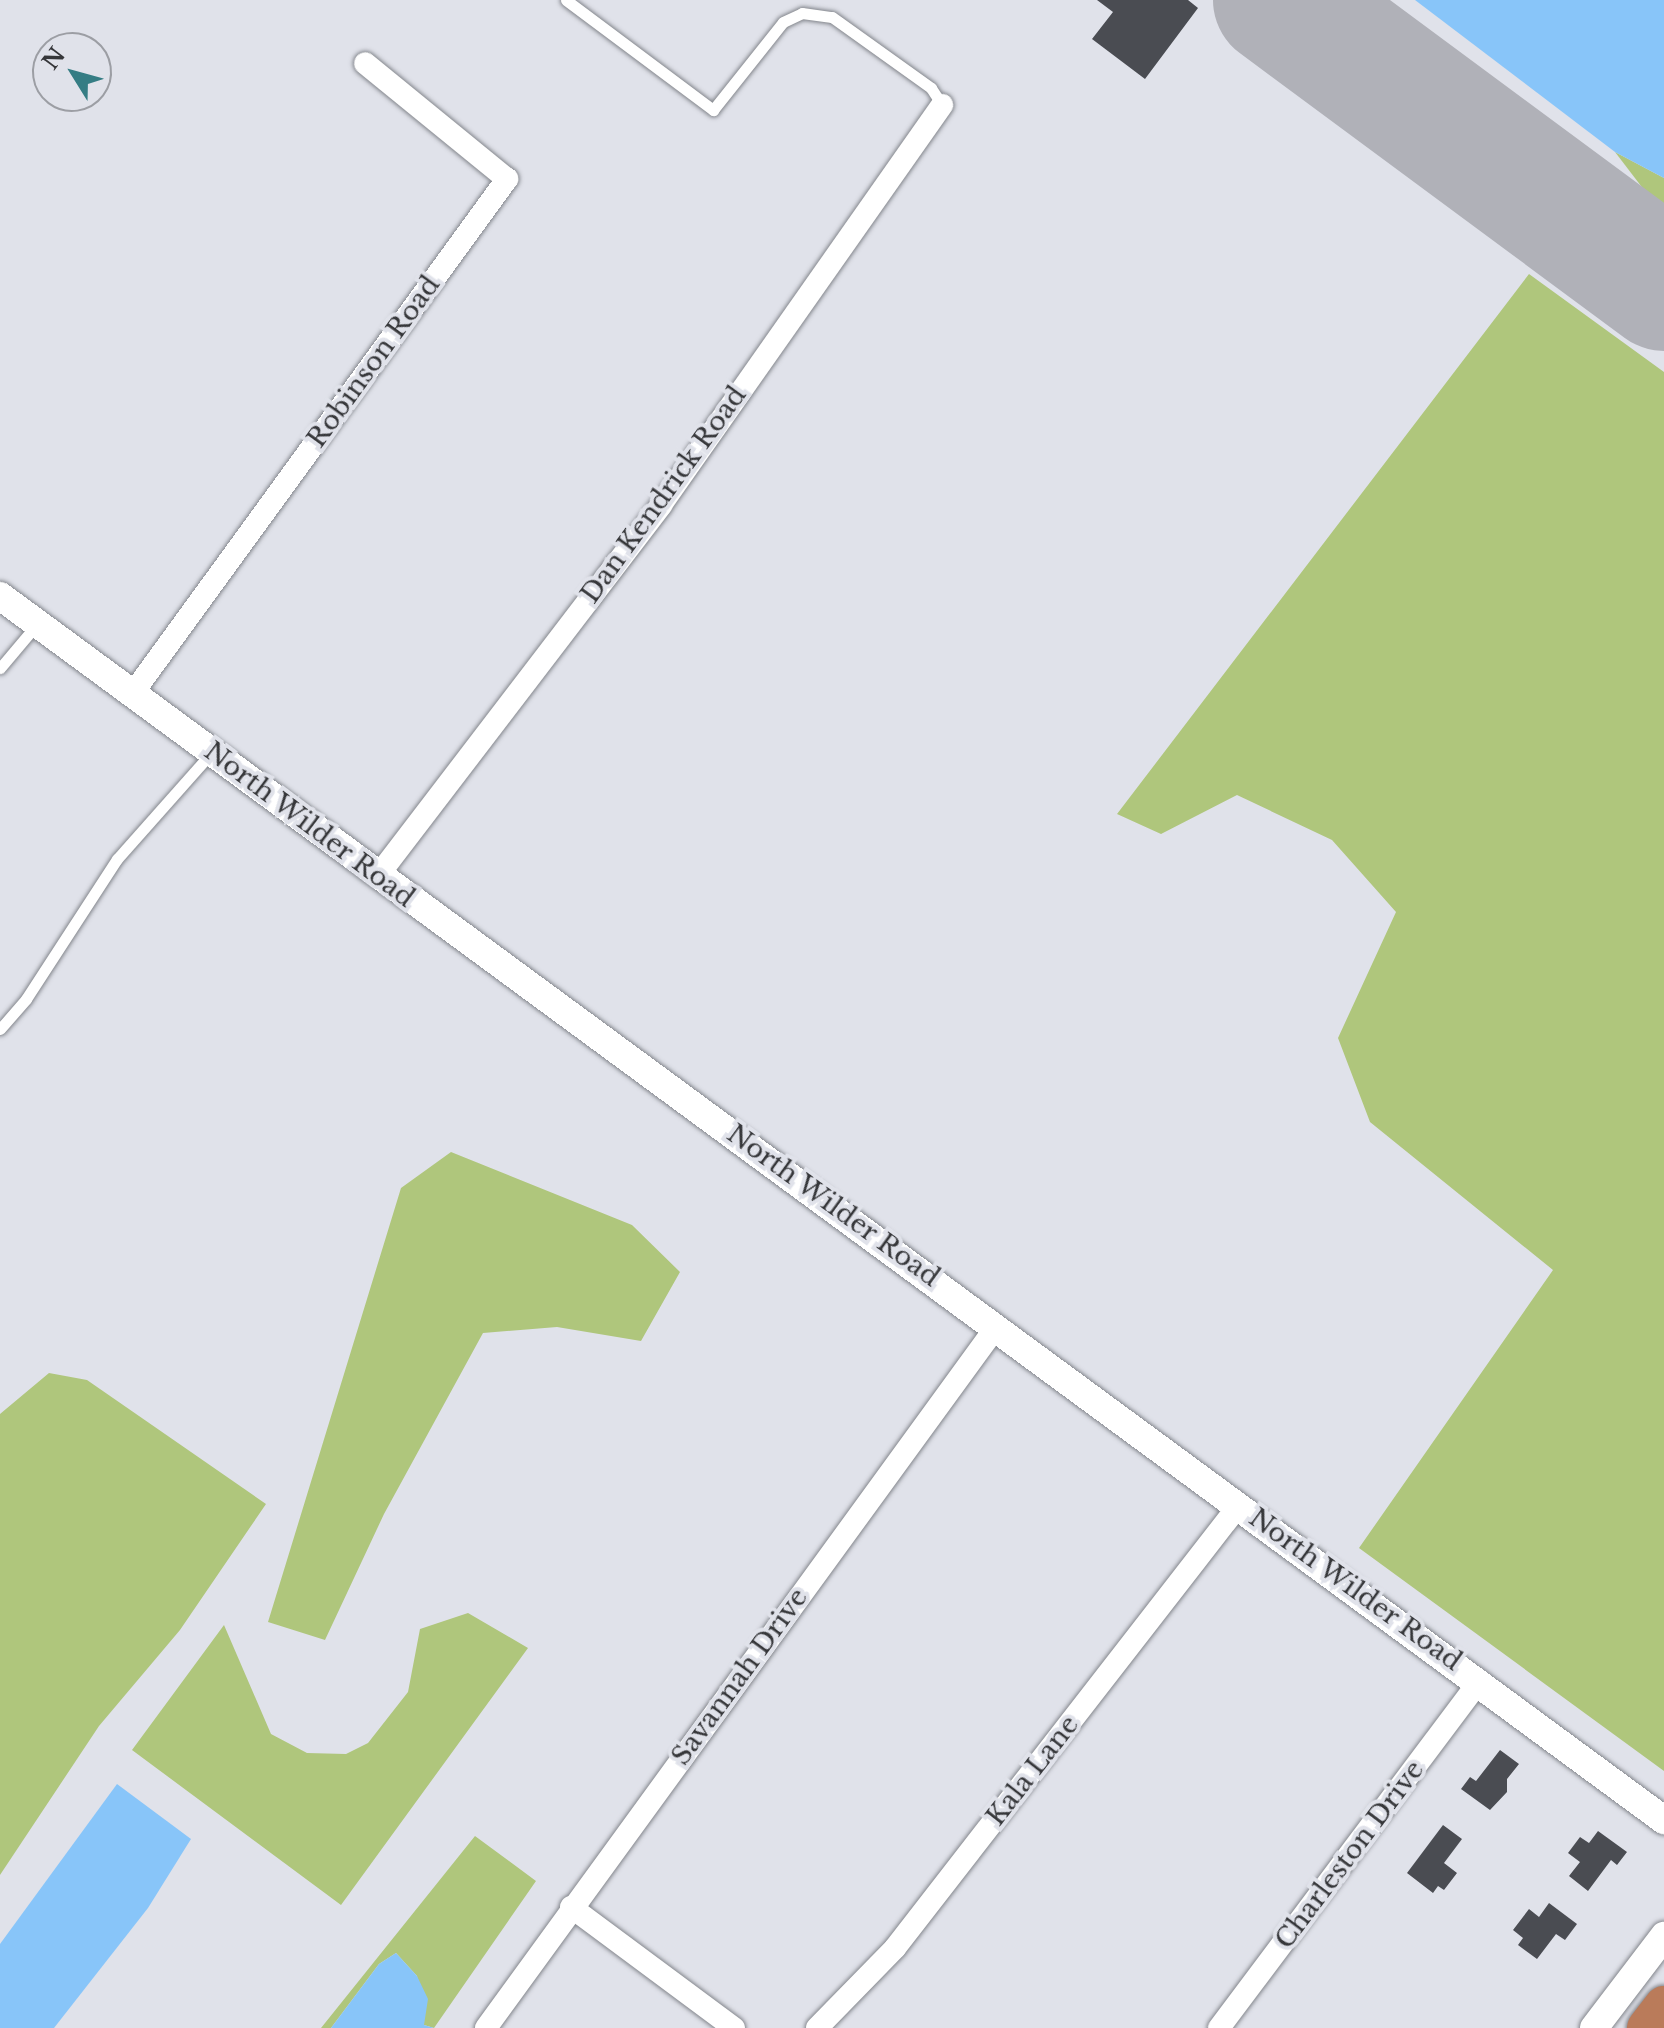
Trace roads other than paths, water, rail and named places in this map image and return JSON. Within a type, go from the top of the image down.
[{"type":"highway","points":[[1647,2028],[1664,2006]]},
{"type":"street","name":"Robinson Road","points":[[133,693],[507,179],[365,63]]},
{"type":"street","name":"Dan Kendrick Road","points":[[377,877],[661,505],[942,105]]},
{"type":"street","name":"North Wilder Road","points":[[0,596],[377,877],[1480,1681],[1664,1820]]},
{"type":"street","name":"Savannah Drive","points":[[486,2028],[571,1907],[996,1327]]},
{"type":"street","name":"Kala Lane","points":[[817,2028],[895,1948],[1239,1505]]},
{"type":"street","name":"Charleston Drive","points":[[1219,2028],[1480,1681]]},
{"type":"street","points":[[571,1907],[734,2028]]},
{"type":"street","points":[[1594,2028],[1664,1936]]},
{"type":"lane","points":[[566,0],[713,110],[783,22],[802,13],[832,17],[931,88],[942,105]]},
{"type":"lane","points":[[0,668],[38,624]]},
{"type":"lane","points":[[0,1029],[26,999],[117,859],[163,801],[211,753]]},
{"type":"water","points":[[1415,0],[1664,0],[1664,178],[1615,152]]},
{"type":"water","points":[[117,1784],[191,1839],[148,1908],[54,2028],[0,2028],[0,1944]]},
{"type":"water","points":[[396,1953],[417,1976],[428,1999],[424,2025],[434,2028],[331,2028],[379,1964]]}]
